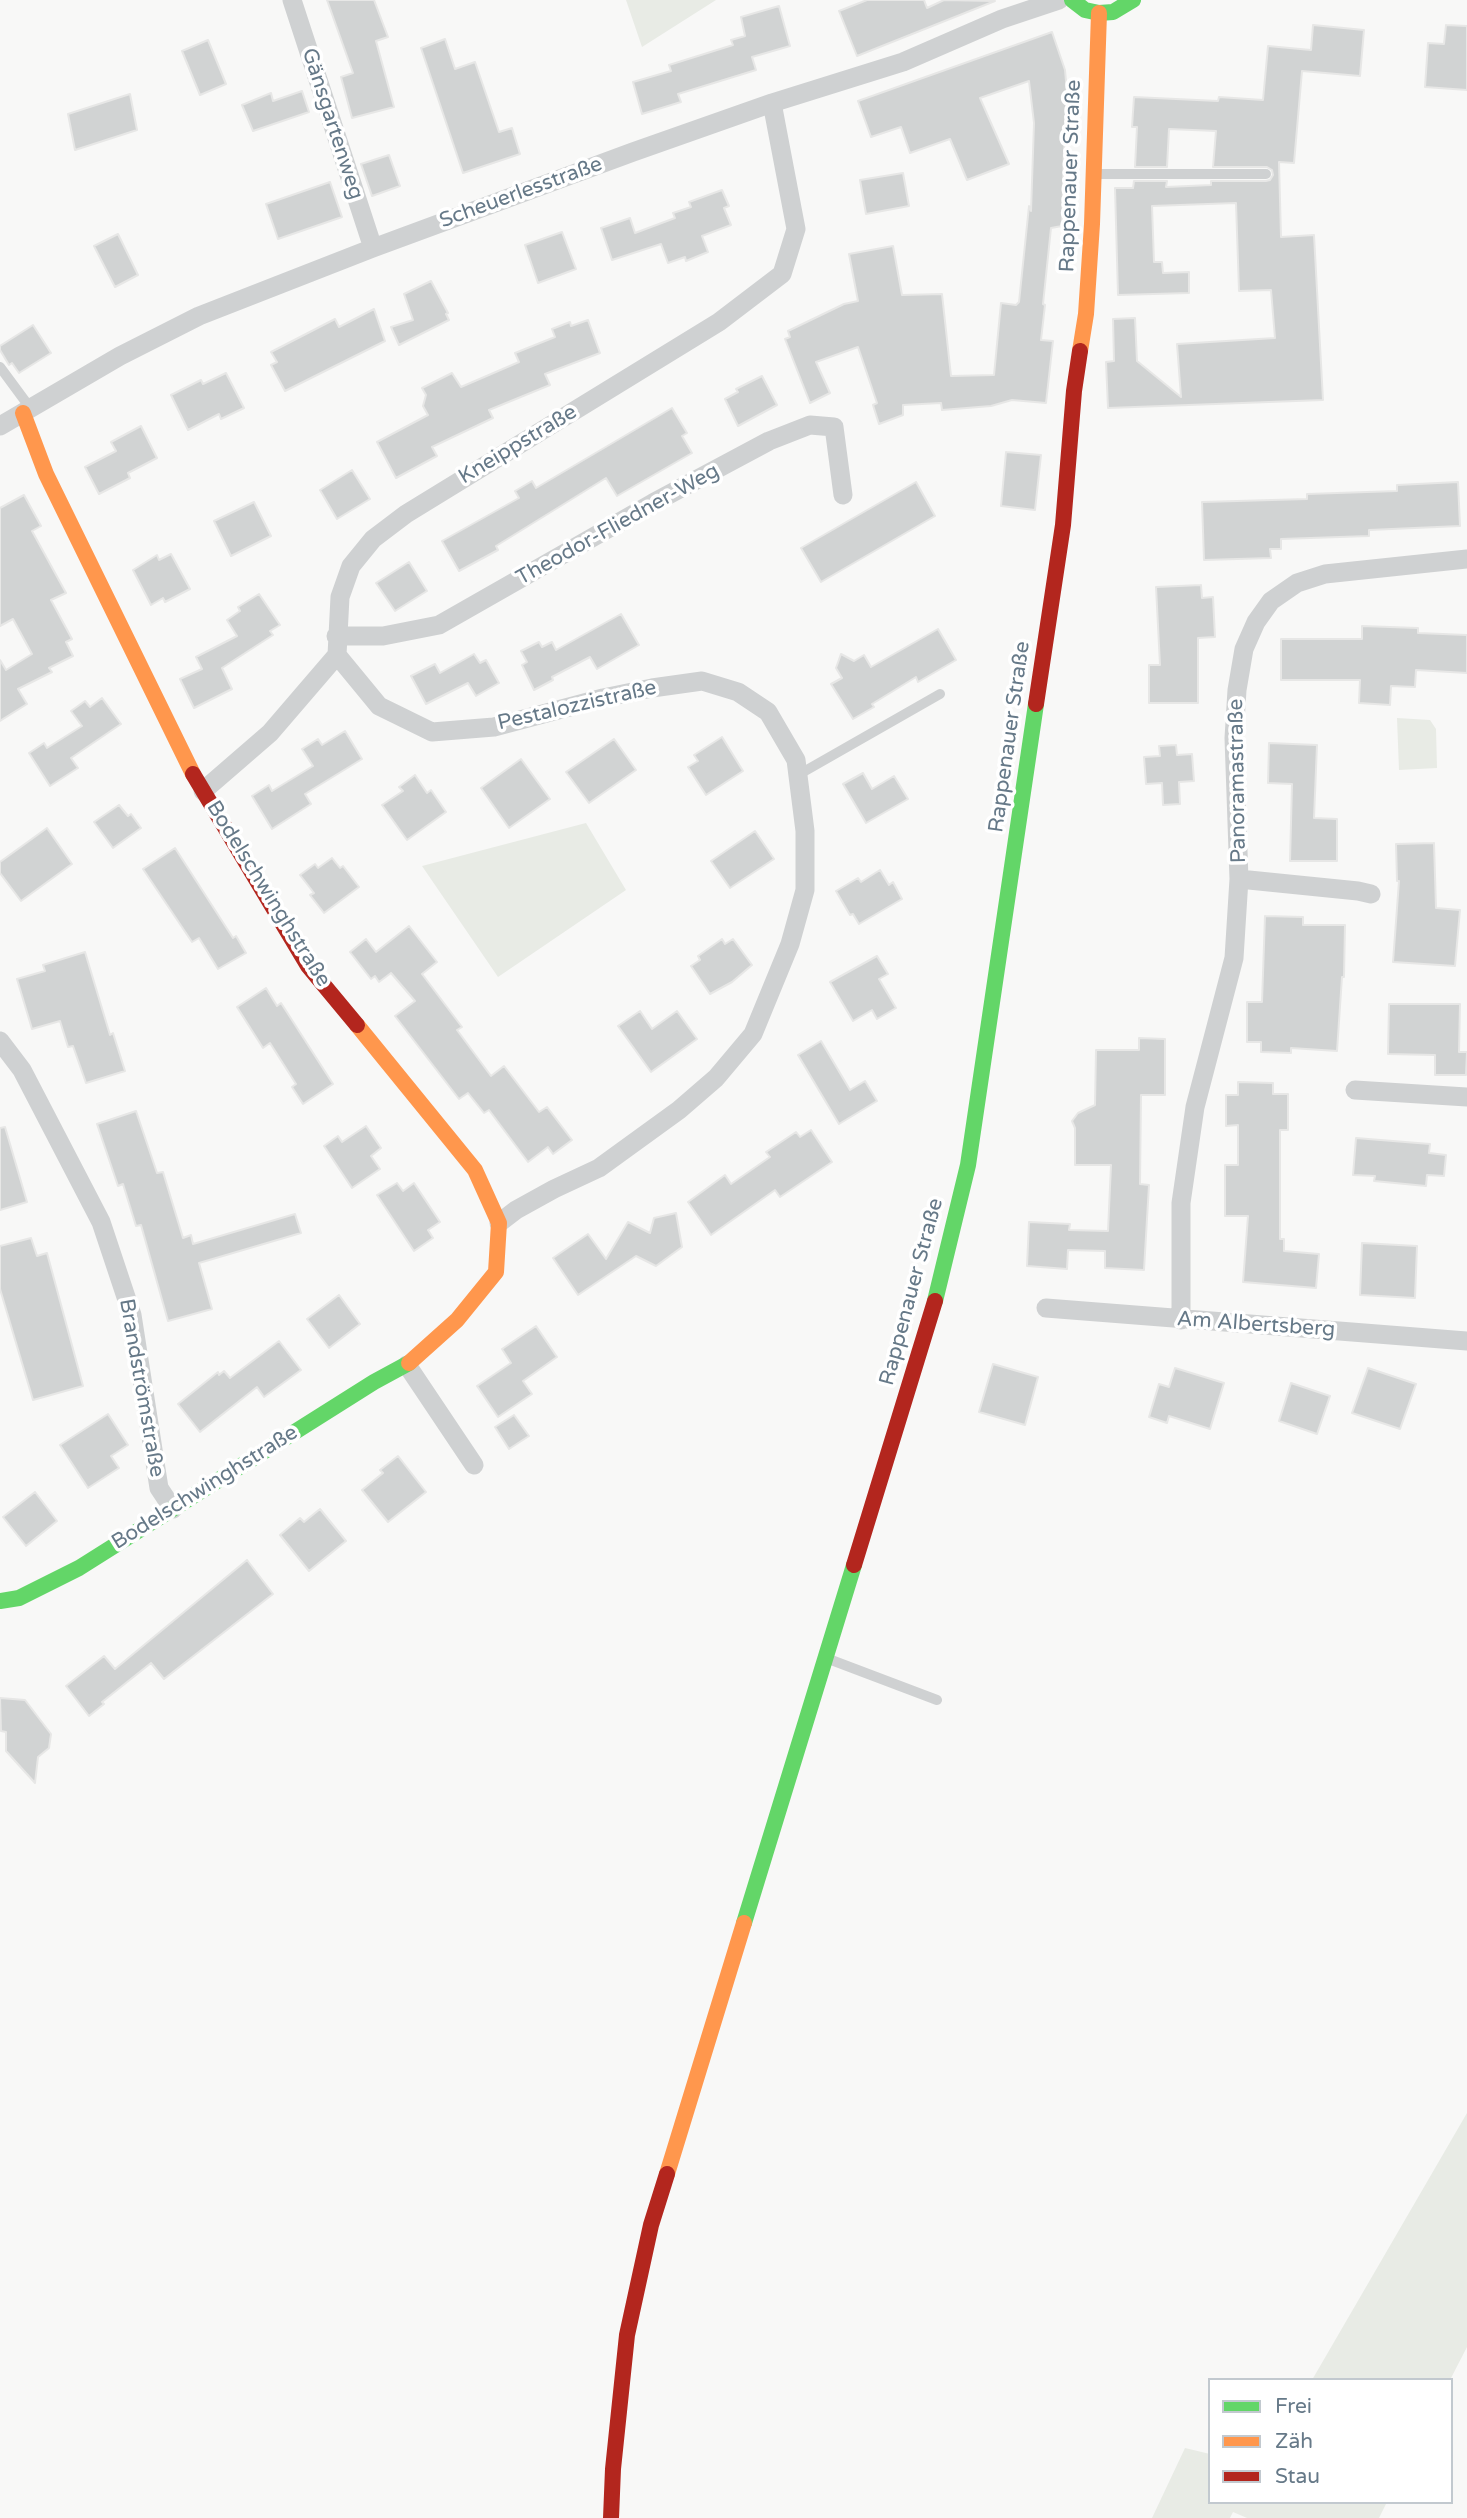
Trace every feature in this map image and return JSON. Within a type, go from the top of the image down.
[{"type":"street","name":"Gänsgartenweg","points":[[292,0],[373,248]]},
{"type":"street","name":"Scheuerlesstraße","points":[[0,426],[120,356],[199,316],[373,248],[772,103],[903,62],[1002,19],[1059,0]]},
{"type":"street","points":[[1072,0],[1085,10],[1099,13],[1113,12],[1133,0]]},
{"type":"street","name":"Rappenauer Straße","points":[[611,2518],[614,2457],[627,2335],[652,2225],[937,1295],[968,1165],[1063,525],[1074,391],[1086,314],[1093,224],[1099,13]]},
{"type":"street","name":"Kneippstraße","points":[[337,646],[340,597],[351,566],[373,539],[406,514],[719,322],[782,274],[796,229],[772,103]]},
{"type":"street","name":"Bodelschwinghstraße","points":[[0,1601],[19,1598],[79,1568],[374,1382],[407,1365],[457,1320],[496,1272],[499,1223],[475,1170],[308,966],[192,773],[46,474],[27,411]]},
{"type":"street","name":"Theodor-Fliedner-Weg","points":[[337,646],[439,625],[653,503],[769,441],[810,425],[834,427],[843,495]]},
{"type":"street","name":"Panoramastraße","points":[[1181,1320],[1181,1203],[1195,1107],[1234,958],[1240,879],[1234,738],[1237,690],[1244,649],[1256,622],[1271,601],[1297,583],[1325,574],[1467,559]]},
{"type":"street","points":[[203,790],[270,733],[337,646]]},
{"type":"street","name":"Pestalozzistraße","points":[[337,646],[379,706],[432,732],[494,727],[615,695],[702,681],[738,692],[768,712],[796,760],[805,831],[805,890],[790,944],[753,1034],[716,1078],[679,1111],[599,1168],[554,1189],[516,1210],[499,1223]]},
{"type":"street","name":"Panoramastraße","points":[[1240,879],[1371,894]]},
{"type":"street","name":"Brandströmstraße","points":[[0,1041],[22,1070],[101,1222],[132,1315],[159,1488],[173,1509]]},
{"type":"street","points":[[1355,1090],[1467,1097]]},
{"type":"street","name":"Am Albertsberg","points":[[1046,1308],[1467,1341]]},
{"type":"street","points":[[407,1365],[474,1465]]},
{"type":"lane","points":[[1093,174],[1266,174]]},
{"type":"lane","points":[[0,367],[27,411]]},
{"type":"lane","points":[[798,775],[940,694]]},
{"type":"lane","points":[[825,1657],[937,1700]]},
{"type":"shaded area","points":[[626,0],[716,0],[642,47]]},
{"type":"shaded area","points":[[1397,718],[1430,720],[1436,729],[1437,768],[1399,770]]},
{"type":"shaded area","points":[[586,823],[626,890],[498,977],[422,866]]},
{"type":"shaded area","points":[[1467,2113],[1467,2347],[1451,2378],[1313,2378]]},
{"type":"shaded area","points":[[1185,2448],[1208,2454],[1208,2504],[1386,2504],[1379,2518],[1247,2518],[1233,2512],[1230,2518],[1152,2518]]},
{"type":"building","points":[[327,0],[374,0],[388,37],[376,41],[394,107],[352,118],[341,77],[353,73]]},
{"type":"building","points":[[867,0],[924,0],[927,8],[944,0],[995,1],[857,56],[839,11]]},
{"type":"building","points":[[779,6],[790,46],[752,57],[756,70],[678,94],[681,102],[642,114],[633,82],[671,71],[669,65],[733,45],[731,40],[745,36],[741,17]]},
{"type":"building","points":[[1313,25],[1364,30],[1360,76],[1302,71],[1294,163],[1279,162],[1281,237],[1314,235],[1323,400],[1108,408],[1106,362],[1114,361],[1113,319],[1135,318],[1137,361],[1181,397],[1177,344],[1275,338],[1271,290],[1239,291],[1236,203],[1152,206],[1154,262],[1162,262],[1163,273],[1189,272],[1189,293],[1118,295],[1115,188],[1133,188],[1134,181],[1167,181],[1166,187],[1211,185],[1211,181],[1266,181],[1273,175],[1272,170],[1267,167],[1213,167],[1216,131],[1169,129],[1167,167],[1135,167],[1137,127],[1132,127],[1134,97],[1263,100],[1268,46],[1311,50]]},
{"type":"building","points":[[1446,25],[1467,26],[1467,90],[1425,87],[1428,43],[1444,44]]},
{"type":"building","points":[[1052,32],[1065,70],[1069,114],[1064,150],[1062,226],[1051,228],[1043,304],[1041,340],[1053,341],[1046,403],[1012,400],[991,406],[942,410],[941,403],[903,405],[903,415],[879,424],[873,405],[877,403],[858,347],[816,362],[830,393],[810,403],[785,339],[790,337],[788,331],[844,304],[858,301],[849,254],[893,246],[902,295],[942,294],[951,376],[994,375],[1001,303],[1016,305],[1019,302],[1029,206],[1031,211],[1034,123],[1029,81],[980,98],[1009,164],[967,180],[950,139],[910,153],[901,127],[871,137],[858,101]]},
{"type":"building","points":[[445,39],[455,69],[475,62],[499,132],[512,128],[520,154],[463,173],[421,48]]},
{"type":"building","points":[[208,40],[226,84],[200,95],[182,51]]},
{"type":"building","points":[[302,91],[309,112],[253,131],[242,105],[271,93],[273,101]]},
{"type":"building","points":[[130,94],[137,130],[75,150],[68,114]]},
{"type":"building","points":[[389,155],[400,186],[372,196],[361,164]]},
{"type":"building","points":[[903,173],[909,206],[866,214],[860,180]]},
{"type":"building","points":[[330,182],[342,217],[278,239],[266,204]]},
{"type":"building","points":[[722,190],[729,206],[724,208],[731,225],[702,236],[708,252],[686,261],[685,257],[668,263],[661,244],[612,260],[601,228],[630,218],[635,233],[675,218],[673,213],[691,207],[689,202]]},
{"type":"building","points":[[562,232],[576,269],[538,283],[525,245]]},
{"type":"building","points":[[118,234],[138,275],[115,287],[94,246]]},
{"type":"building","points":[[431,281],[449,320],[399,345],[391,327],[413,320],[404,294]]},
{"type":"building","points":[[374,309],[385,341],[285,391],[271,365],[277,362],[271,352],[335,319],[339,327]]},
{"type":"building","points":[[588,320],[600,353],[545,374],[550,385],[489,410],[493,418],[432,447],[437,456],[396,478],[377,442],[428,415],[423,406],[426,395],[422,388],[452,373],[461,387],[519,362],[515,353],[555,337],[552,329],[570,322],[571,326]]},
{"type":"building","points":[[33,325],[51,353],[19,373],[12,363],[9,365],[0,346]]},
{"type":"building","points":[[226,373],[244,408],[221,419],[219,414],[188,430],[171,395],[201,380],[203,384]]},
{"type":"building","points":[[762,376],[777,405],[738,426],[725,399],[738,392],[736,389]]},
{"type":"building","points":[[672,408],[687,433],[682,436],[692,453],[617,496],[606,478],[496,546],[498,550],[459,571],[442,541],[519,498],[515,491],[532,481],[536,488]]},
{"type":"building","points":[[141,426],[157,458],[128,473],[130,478],[99,494],[85,467],[116,451],[111,442]]},
{"type":"building","points":[[1006,452],[1041,455],[1035,510],[1001,506]]},
{"type":"building","points":[[352,470],[370,499],[337,519],[320,490]]},
{"type":"building","points":[[916,482],[935,516],[821,582],[801,548]]},
{"type":"building","points":[[1458,482],[1460,526],[1369,530],[1369,536],[1281,539],[1281,549],[1270,549],[1271,558],[1204,560],[1202,502],[1307,499],[1307,494],[1397,491],[1397,485]]},
{"type":"building","points":[[24,495],[41,526],[32,531],[66,593],[51,600],[72,639],[66,642],[73,656],[49,668],[52,672],[18,689],[27,704],[0,721],[0,660],[6,670],[32,654],[13,619],[0,626],[0,508]]},
{"type":"building","points":[[254,502],[271,536],[231,556],[214,521]]},
{"type":"building","points":[[171,554],[190,589],[165,602],[163,598],[151,605],[133,570],[157,555],[159,560]]},
{"type":"building","points":[[409,562],[427,591],[395,611],[376,583]]},
{"type":"building","points":[[1201,585],[1202,598],[1213,597],[1215,637],[1198,638],[1198,703],[1149,703],[1149,665],[1160,665],[1156,587]]},
{"type":"building","points":[[259,594],[280,625],[270,631],[273,635],[222,668],[232,689],[194,708],[180,679],[202,669],[196,657],[237,636],[227,620],[240,611],[238,607]]},
{"type":"building","points":[[621,614],[639,645],[597,669],[590,657],[534,690],[522,665],[527,662],[521,651],[539,642],[542,647],[552,642],[556,650]]},
{"type":"building","points":[[1362,626],[1418,628],[1418,633],[1467,635],[1467,673],[1416,670],[1415,687],[1391,686],[1390,705],[1359,703],[1360,680],[1281,680],[1281,639],[1362,639]]},
{"type":"building","points":[[938,629],[956,660],[918,682],[916,677],[853,719],[831,684],[842,678],[836,668],[841,654],[854,661],[864,655],[871,667]]},
{"type":"building","points":[[474,654],[480,663],[486,660],[499,683],[476,696],[468,683],[426,704],[411,676],[435,664],[440,673]]},
{"type":"building","points":[[102,698],[121,724],[71,758],[78,768],[50,786],[29,753],[44,743],[47,748],[82,726],[71,711],[85,701],[90,707]]},
{"type":"building","points":[[345,731],[362,759],[305,794],[311,804],[272,829],[252,796],[269,785],[272,791],[313,766],[302,749],[318,739],[322,745]]},
{"type":"building","points":[[722,737],[743,771],[706,795],[688,767],[698,761],[694,755]]},
{"type":"building","points":[[614,739],[636,770],[589,803],[566,772]]},
{"type":"building","points":[[1269,743],[1317,745],[1314,818],[1337,819],[1337,861],[1290,861],[1292,784],[1268,783]]},
{"type":"building","points":[[1176,745],[1177,755],[1192,754],[1194,781],[1179,782],[1180,804],[1163,805],[1162,783],[1146,784],[1144,757],[1160,756],[1159,746]]},
{"type":"building","points":[[521,759],[550,799],[509,828],[481,788]]},
{"type":"building","points":[[863,773],[872,789],[894,776],[908,799],[866,823],[843,784]]},
{"type":"building","points":[[415,775],[427,793],[431,790],[446,812],[407,840],[382,805],[403,791],[399,787]]},
{"type":"building","points":[[119,805],[128,816],[131,814],[141,828],[113,848],[94,822]]},
{"type":"building","points":[[47,828],[72,864],[21,901],[0,873],[0,862]]},
{"type":"building","points":[[755,831],[774,859],[730,888],[711,861]]},
{"type":"building","points":[[1434,843],[1436,908],[1460,910],[1455,966],[1393,962],[1399,881],[1396,844]]},
{"type":"building","points":[[175,848],[233,938],[236,936],[246,953],[218,969],[199,938],[192,942],[143,869]]},
{"type":"building","points":[[332,858],[340,868],[343,866],[359,887],[324,913],[310,895],[314,893],[300,875],[315,864],[318,868]]},
{"type":"building","points":[[880,870],[889,885],[893,882],[902,899],[859,924],[853,914],[850,915],[836,891],[858,878],[861,882]]},
{"type":"building","points":[[1265,916],[1303,917],[1303,925],[1345,925],[1344,977],[1337,1051],[1291,1048],[1291,1053],[1261,1052],[1261,1042],[1247,1042],[1247,1002],[1262,1002]]},
{"type":"building","points":[[409,926],[437,962],[422,974],[462,1027],[457,1030],[491,1076],[504,1066],[539,1112],[547,1107],[572,1140],[553,1154],[548,1147],[528,1162],[489,1110],[484,1113],[468,1093],[459,1099],[395,1016],[415,1001],[391,973],[379,982],[375,976],[371,979],[350,952],[366,939],[376,952]]},
{"type":"building","points":[[722,939],[725,944],[733,939],[752,965],[732,982],[710,994],[691,966],[700,960],[698,956]]},
{"type":"building","points":[[85,952],[110,1035],[113,1033],[125,1071],[86,1083],[73,1046],[68,1047],[60,1021],[32,1029],[17,979],[45,971],[43,965]]},
{"type":"building","points":[[877,956],[888,974],[879,979],[896,1008],[877,1019],[872,1010],[853,1021],[830,982]]},
{"type":"building","points":[[266,988],[277,1006],[281,1003],[333,1084],[303,1104],[292,1087],[296,1084],[270,1043],[263,1048],[237,1007]]},
{"type":"building","points":[[1389,1004],[1460,1004],[1459,1052],[1467,1052],[1466,1075],[1435,1075],[1435,1055],[1388,1054]]},
{"type":"building","points":[[640,1011],[652,1029],[677,1011],[697,1039],[651,1072],[618,1026]]},
{"type":"building","points":[[1139,1038],[1165,1039],[1165,1095],[1141,1095],[1140,1184],[1149,1185],[1144,1270],[1105,1268],[1105,1251],[1068,1250],[1067,1269],[1027,1266],[1029,1222],[1070,1224],[1069,1230],[1108,1231],[1111,1165],[1075,1165],[1075,1128],[1072,1121],[1078,1113],[1095,1105],[1096,1050],[1139,1050]]},
{"type":"building","points":[[821,1041],[850,1090],[865,1081],[877,1101],[839,1124],[798,1055]]},
{"type":"building","points":[[1238,1082],[1273,1083],[1273,1094],[1288,1094],[1288,1130],[1280,1130],[1280,1239],[1284,1239],[1284,1251],[1319,1254],[1316,1288],[1243,1282],[1248,1216],[1225,1216],[1225,1165],[1238,1165],[1238,1125],[1226,1126],[1226,1095],[1238,1095]]},
{"type":"building","points":[[136,1111],[157,1173],[163,1172],[183,1238],[191,1235],[193,1244],[295,1214],[301,1233],[199,1263],[212,1309],[168,1321],[141,1225],[136,1226],[123,1184],[118,1186],[97,1124]]},
{"type":"building","points":[[366,1126],[381,1148],[371,1156],[380,1169],[352,1188],[324,1146],[338,1136],[342,1142]]},
{"type":"building","points":[[5,1127],[27,1202],[0,1210],[0,1128]]},
{"type":"building","points":[[811,1130],[832,1162],[780,1197],[775,1190],[711,1235],[688,1202],[725,1175],[731,1184],[770,1157],[766,1152],[796,1132],[800,1137]]},
{"type":"building","points":[[1356,1138],[1430,1144],[1429,1153],[1446,1155],[1444,1176],[1427,1175],[1426,1186],[1374,1181],[1375,1176],[1353,1175]]},
{"type":"building","points":[[397,1183],[403,1191],[414,1183],[440,1222],[428,1230],[433,1238],[414,1251],[377,1195]]},
{"type":"building","points":[[676,1213],[682,1247],[656,1266],[636,1256],[578,1295],[553,1258],[588,1234],[606,1259],[628,1222],[650,1233],[654,1218]]},
{"type":"building","points":[[31,1238],[37,1256],[47,1253],[83,1386],[33,1400],[0,1289],[0,1246]]},
{"type":"building","points":[[1362,1243],[1417,1246],[1415,1298],[1360,1295]]},
{"type":"building","points":[[339,1295],[360,1324],[329,1348],[307,1319]]},
{"type":"building","points":[[536,1326],[557,1357],[523,1381],[532,1394],[498,1417],[477,1386],[511,1363],[502,1349]]},
{"type":"building","points":[[279,1341],[301,1370],[264,1397],[257,1387],[200,1432],[178,1404],[218,1372],[219,1375],[224,1371],[230,1378]]},
{"type":"building","points":[[993,1364],[1038,1377],[1025,1425],[979,1412]]},
{"type":"building","points":[[1175,1368],[1224,1383],[1210,1429],[1169,1416],[1167,1423],[1149,1417],[1159,1384],[1169,1387]]},
{"type":"building","points":[[1368,1368],[1416,1384],[1400,1429],[1352,1413]]},
{"type":"building","points":[[1291,1383],[1330,1396],[1317,1434],[1279,1421]]},
{"type":"building","points":[[108,1414],[128,1445],[111,1456],[119,1468],[88,1488],[60,1445]]},
{"type":"building","points":[[514,1415],[529,1436],[509,1449],[495,1427]]},
{"type":"building","points":[[398,1456],[426,1492],[388,1522],[362,1490],[383,1473],[380,1470]]},
{"type":"building","points":[[35,1492],[57,1521],[26,1546],[3,1517]]},
{"type":"building","points":[[320,1509],[346,1541],[309,1571],[280,1535],[300,1518],[304,1522]]},
{"type":"building","points":[[247,1560],[273,1594],[164,1679],[151,1663],[102,1702],[104,1704],[89,1716],[66,1686],[104,1656],[115,1669]]},
{"type":"building","points":[[0,1698],[25,1700],[51,1734],[49,1748],[38,1757],[35,1783],[6,1751],[6,1732],[1,1731]]},
{"type":"traffic: fast","points":[[1072,0],[1085,10],[1099,13],[1113,12],[1133,0]]},
{"type":"traffic: fast","points":[[935,1301],[968,1165],[1036,704]]},
{"type":"traffic: fast","points":[[0,1601],[19,1598],[79,1568],[374,1382],[409,1363]]},
{"type":"traffic: fast","points":[[744,1923],[854,1565]]},
{"type":"traffic: slow","points":[[1080,351],[1086,314],[1092,224],[1099,13]]},
{"type":"traffic: slow","points":[[23,413],[46,474],[193,774]]},
{"type":"traffic: slow","points":[[357,1025],[475,1170],[499,1223],[496,1272],[457,1320],[409,1363]]},
{"type":"traffic: slow","points":[[667,2174],[744,1923]]},
{"type":"traffic: jam","points":[[1036,704],[1063,525],[1080,351]]},
{"type":"traffic: jam","points":[[193,774],[308,966],[357,1025]]},
{"type":"traffic: jam","points":[[854,1565],[935,1301]]},
{"type":"traffic: jam","points":[[611,2518],[613,2469],[627,2335],[651,2225],[667,2174]]}]
